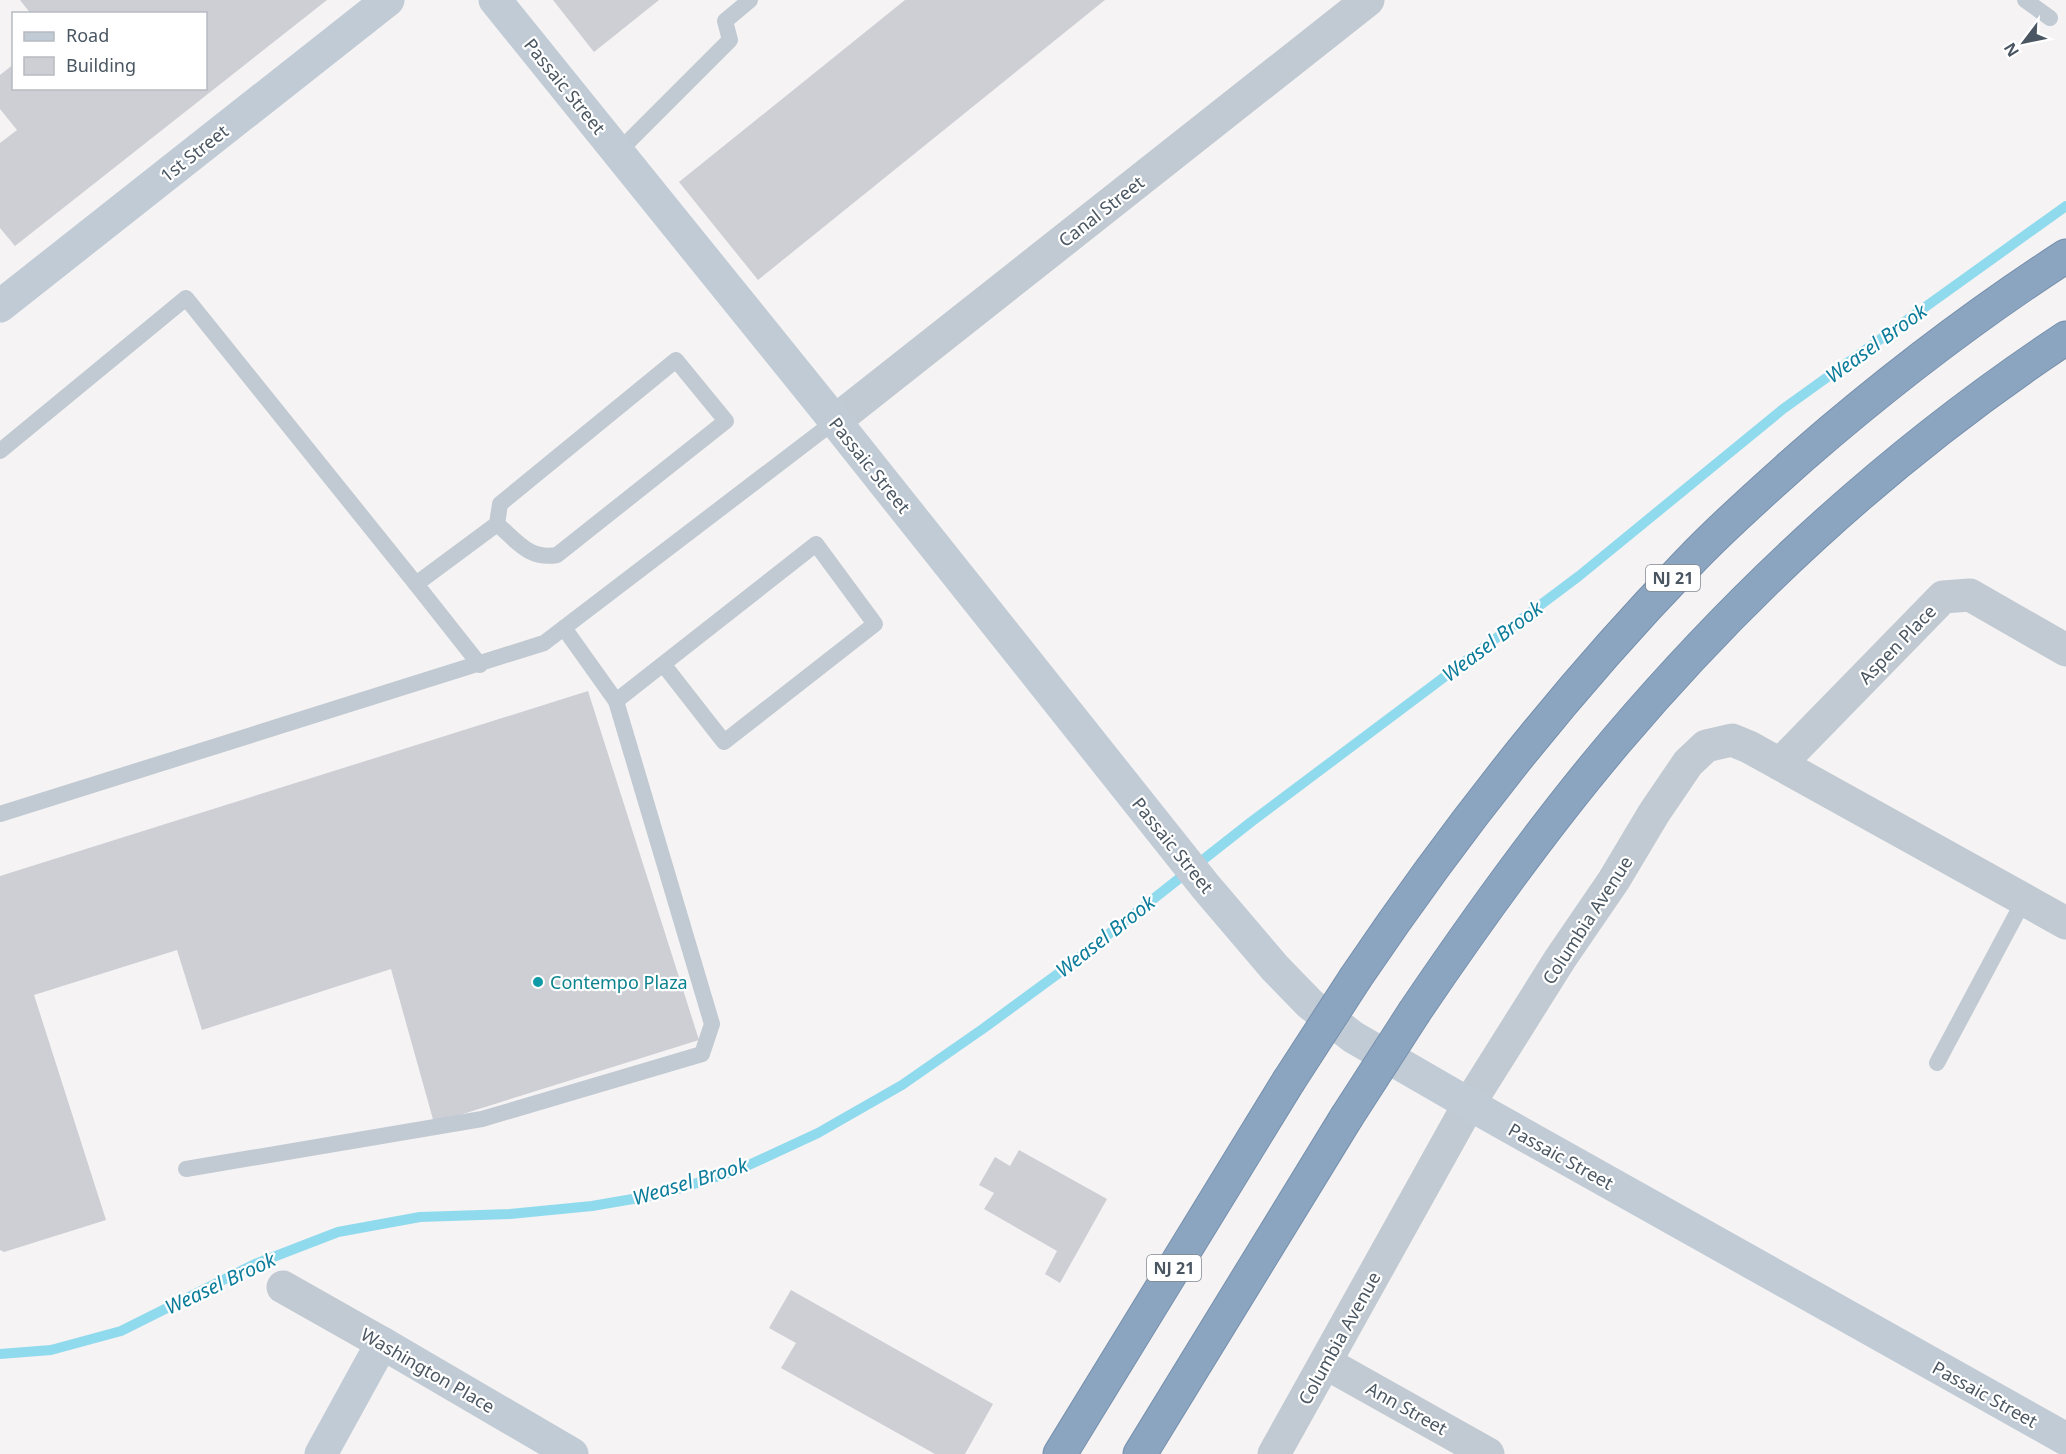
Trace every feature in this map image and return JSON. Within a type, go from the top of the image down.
[{"type":"highway","name":"NJ 21","points":[[1060,1454],[1288,1082],[1356,977],[1448,844],[1505,771],[1587,673],[1690,560],[1760,493],[1901,373],[1979,314],[2066,256]]},
{"type":"highway","points":[[1140,1454],[1346,1118],[1455,951],[1566,803],[1616,741],[1740,607],[1805,545],[1883,476],[2018,370],[2066,338]]},
{"type":"street","name":"1st Street","points":[[0,306],[388,0]]},
{"type":"street","name":"Passaic Street","points":[[495,0],[835,421],[1206,887],[1275,968],[1310,1004],[1353,1037],[1469,1104],[2066,1439]]},
{"type":"street","name":"Canal Street","points":[[835,421],[1368,0]]},
{"type":"street","name":"Aspen Place","points":[[1780,764],[1943,597],[1970,595],[2066,650]]},
{"type":"street","name":"Columbia Avenue","points":[[1274,1454],[1469,1104],[1560,959],[1614,880],[1654,813],[1688,764],[1706,746],[1731,740],[1780,764],[2066,923]]},
{"type":"street","name":"Washington Place","points":[[283,1287],[572,1454]]},
{"type":"street","points":[[321,1454],[382,1344]]},
{"type":"street","name":"Ann Street","points":[[1326,1363],[1488,1454]]},
{"type":"lane","points":[[618,152],[730,40],[725,21],[750,0]]},
{"type":"lane","points":[[2025,0],[2050,18]]},
{"type":"lane","points":[[0,451],[186,298],[480,665]]},
{"type":"lane","points":[[416,584],[497,524],[500,504],[676,360],[726,422],[557,555],[547,557],[532,554],[497,524]]},
{"type":"lane","points":[[0,814],[544,644],[835,421]]},
{"type":"lane","points":[[616,700],[816,544],[875,624],[724,742],[663,664]]},
{"type":"lane","points":[[186,1169],[482,1119],[702,1054],[712,1023],[616,700],[564,628]]},
{"type":"lane","points":[[1937,1063],[2024,900]]},
{"type":"building","points":[[20,0],[327,0],[15,246],[0,228],[0,143],[17,130],[0,109],[0,75],[12,66],[12,90],[207,90],[207,12],[29,12]]},
{"type":"building","points":[[553,0],[659,0],[594,52]]},
{"type":"building","points":[[905,0],[1105,0],[758,280],[679,182]]},
{"type":"building","name":"Contempo Plaza","points":[[588,691],[699,1040],[434,1123],[391,969],[202,1030],[177,950],[34,995],[106,1220],[4,1252],[0,1250],[0,876]]},
{"type":"building","points":[[1019,1150],[1107,1199],[1060,1283],[1045,1274],[1057,1251],[984,1209],[994,1193],[979,1185],[995,1157],[1010,1166]]},
{"type":"building","points":[[791,1290],[993,1404],[965,1454],[935,1454],[781,1368],[796,1343],[769,1328]]},
{"type":"waterway","name":"Weasel Brook","points":[[0,1354],[51,1350],[121,1331],[255,1264],[338,1232],[420,1217],[510,1214],[592,1206],[662,1194],[738,1170],[818,1133],[902,1085],[1063,970],[1251,822],[1579,576],[1783,409],[2066,206]]},
{"type":"place","name":"Contempo Plaza","points":[[538,982]]}]
